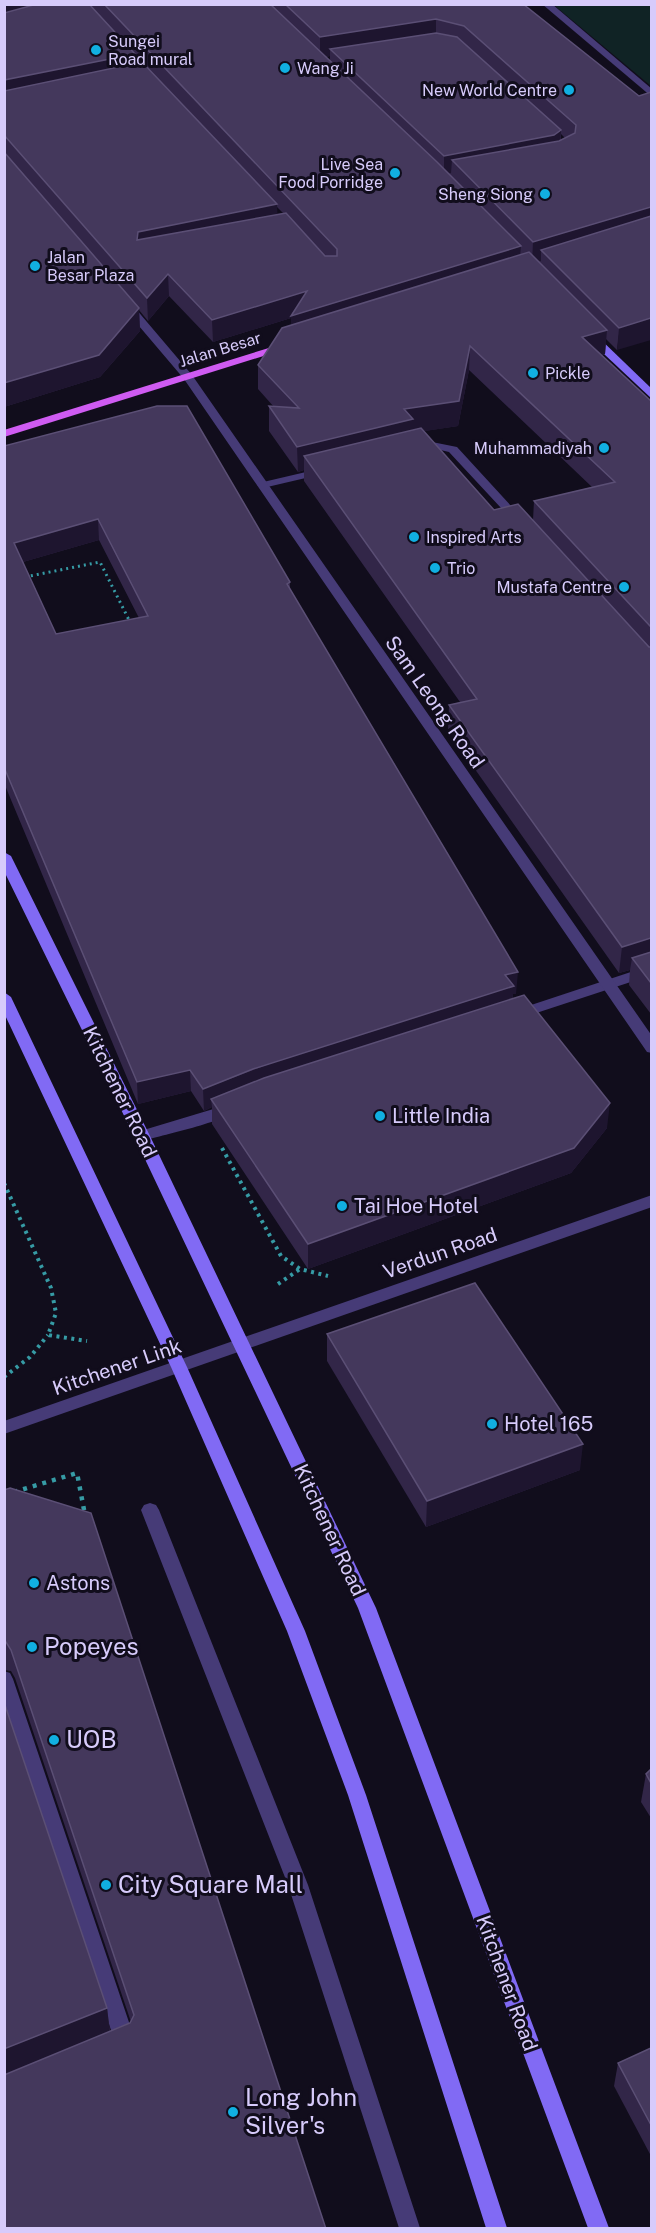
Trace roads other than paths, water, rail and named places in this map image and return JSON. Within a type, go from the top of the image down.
[{"type":"main road","name":"Jalan Besar","points":[[4,434],[297,342]]},
{"type":"street","points":[[546,4],[651,94]]},
{"type":"street","name":"Sam Leong Road","points":[[117,294],[188,377],[651,1048]]},
{"type":"street","points":[[587,332],[651,396]]},
{"type":"street","points":[[410,450],[432,445],[453,449],[524,527]]},
{"type":"street","points":[[263,485],[330,469]]},
{"type":"street","name":"Kitchener Road","points":[[4,856],[243,1344],[367,1608],[600,2229]]},
{"type":"street","points":[[497,1021],[651,970]]},
{"type":"street","points":[[4,998],[179,1367],[296,1631],[357,1795],[497,2229]]},
{"type":"street","points":[[142,1136],[206,1118],[249,1101]]},
{"type":"street","name":"Verdun Road","points":[[243,1344],[651,1201]]},
{"type":"street","name":"Kitchener Link","points":[[4,1428],[243,1344]]},
{"type":"street","points":[[150,1509],[298,1885],[410,2229]]},
{"type":"street","points":[[4,1679],[125,2040],[103,2049]]},
{"type":"place","name":"Sungei Road mural","points":[[96,50]]},
{"type":"place","name":"Wang Ji","points":[[285,68]]},
{"type":"place","name":"New World Centre","points":[[569,90]]},
{"type":"place","name":"Live Sea Food Porridge","points":[[395,173]]},
{"type":"place","name":"Sheng Siong","points":[[545,194]]},
{"type":"place","name":"Jalan Besar Plaza","points":[[35,266]]},
{"type":"place","name":"Pickle","points":[[533,373]]},
{"type":"place","name":"Muhammadiyah","points":[[604,448]]},
{"type":"place","name":"Inspired Arts","points":[[414,537]]},
{"type":"place","name":"Trio","points":[[435,568]]},
{"type":"place","name":"Mustafa Centre","points":[[624,587]]},
{"type":"place","name":"Little India","points":[[380,1116]]},
{"type":"place","name":"Tai Hoe Hotel","points":[[342,1206]]},
{"type":"place","name":"Hotel 165","points":[[492,1424]]},
{"type":"place","name":"Astons","points":[[34,1583]]},
{"type":"place","name":"Popeyes","points":[[32,1647]]},
{"type":"place","name":"UOB","points":[[54,1740]]},
{"type":"place","name":"City Square Mall","points":[[106,1885]]},
{"type":"place","name":"Long John Silver's","points":[[233,2112]]}]
